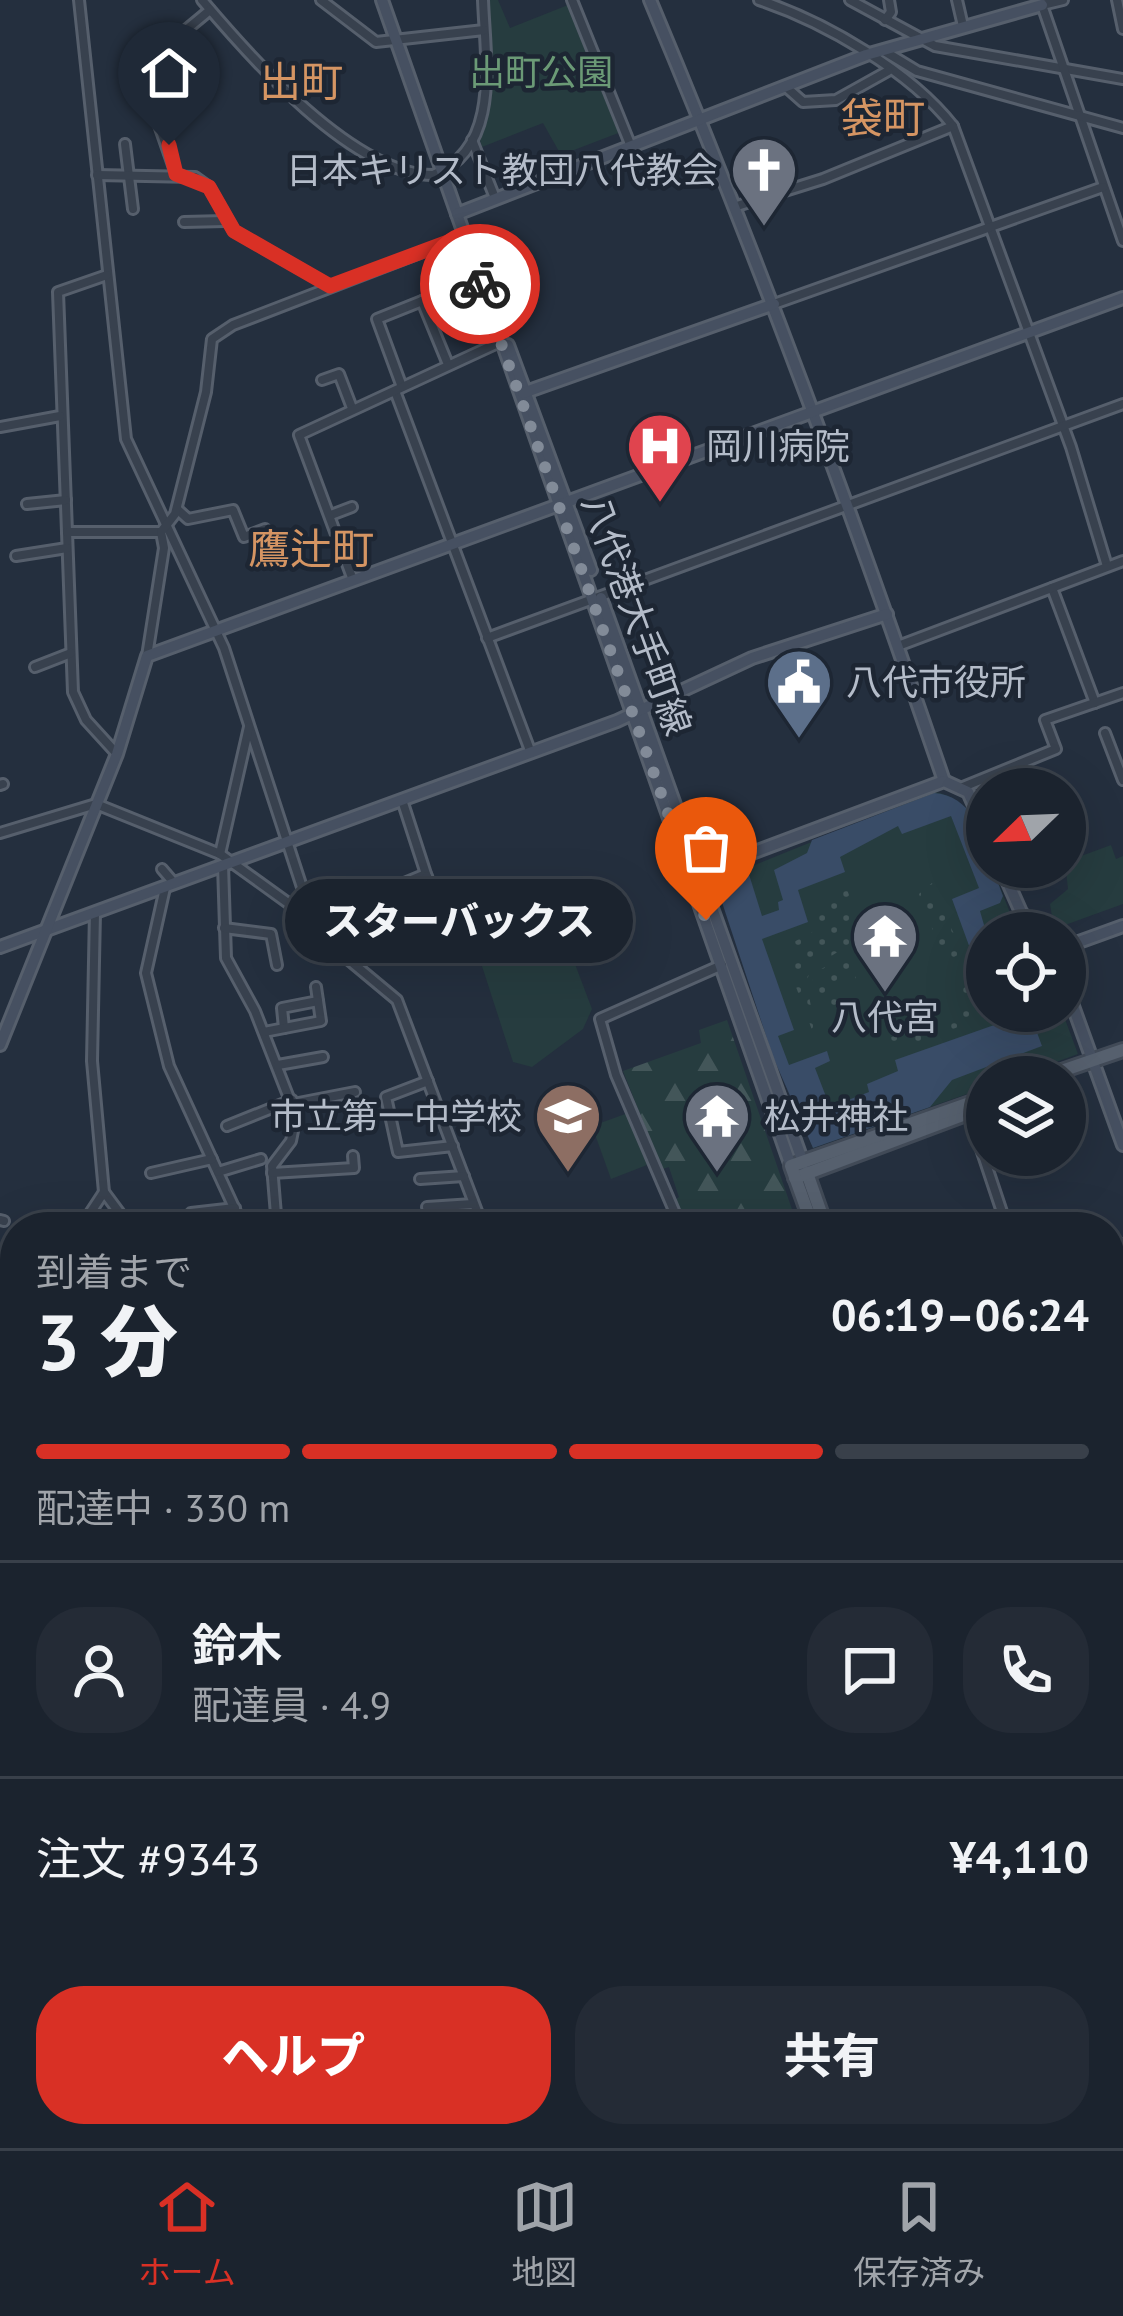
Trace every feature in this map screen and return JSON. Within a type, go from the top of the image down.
[{"type":"main road","points":[[1086,1063],[1123,1050]]},
{"type":"main road","points":[[1086,1065],[1093,1061]]},
{"type":"main road","points":[[799,1170],[966,1105]]},
{"type":"main road","points":[[799,1170],[966,1114]]},
{"type":"main road","points":[[799,1170],[809,1212]]},
{"type":"main road","points":[[799,1170],[819,1212]]},
{"type":"street","points":[[79,0],[126,440],[163,528],[217,630],[314,921]]},
{"type":"street","points":[[202,0],[334,133],[423,175],[443,171],[472,139],[486,104],[483,0]]},
{"type":"street","points":[[321,0],[376,42],[484,30]]},
{"type":"street","name":"八代港大手町線","points":[[382,0],[522,393]]},
{"type":"street","points":[[572,0],[630,144]]},
{"type":"street","points":[[650,0],[737,206],[813,407],[944,781]]},
{"type":"street","points":[[760,0],[790,8],[845,36],[888,71],[916,86],[953,126],[1064,428],[1107,566]]},
{"type":"street","points":[[850,0],[915,39],[1123,79]]},
{"type":"street","points":[[885,20],[891,12],[889,0]]},
{"type":"street","points":[[957,0],[963,26]]},
{"type":"street","points":[[457,214],[699,116],[866,55],[1041,2],[1063,0]]},
{"type":"street","points":[[1117,0],[1123,29]]},
{"type":"street","points":[[1041,2],[1123,241]]},
{"type":"street","points":[[170,44],[210,10]]},
{"type":"street","points":[[883,50],[917,71],[1123,128]]},
{"type":"street","points":[[784,85],[802,102],[836,100],[870,86],[888,71]]},
{"type":"street","points":[[152,105],[176,174]]},
{"type":"street","points":[[737,206],[824,179],[953,126]]},
{"type":"street","points":[[472,139],[495,198]]},
{"type":"street","points":[[125,144],[133,209]]},
{"type":"street","points":[[97,175],[176,174],[209,187],[225,220],[254,245],[330,286]]},
{"type":"street","points":[[522,393],[1103,187]]},
{"type":"street","name":"八代港大手町線","points":[[457,214],[799,1170]]},
{"type":"street","points":[[184,222],[225,220]]},
{"type":"street","points":[[0,1045],[5,1016],[47,931],[116,754],[147,656],[163,528],[177,508],[206,392],[212,339],[232,325],[464,236]]},
{"type":"street","points":[[107,275],[58,292],[60,416],[76,704],[116,754]]},
{"type":"street","points":[[479,280],[376,319],[451,542],[532,753]]},
{"type":"street","points":[[147,656],[813,407],[1123,298]]},
{"type":"street","points":[[353,580],[299,435],[448,368],[422,301]]},
{"type":"street","points":[[447,362],[500,341]]},
{"type":"street","points":[[322,380],[339,374],[352,408]]},
{"type":"street","points":[[488,638],[1123,404]]},
{"type":"street","points":[[0,427],[60,416]]},
{"type":"street","points":[[27,504],[66,500]]},
{"type":"street","points":[[331,514],[352,507]]},
{"type":"street","points":[[177,508],[188,519],[233,510],[244,537],[265,528]]},
{"type":"street","points":[[67,532],[163,528]]},
{"type":"street","points":[[16,556],[68,548]]},
{"type":"street","points":[[898,646],[1123,561]]},
{"type":"street","points":[[1052,588],[1094,703]]},
{"type":"street","points":[[0,947],[170,886],[225,860],[532,753],[636,713],[699,679],[887,614]]},
{"type":"street","points":[[35,667],[71,652]]},
{"type":"street","points":[[695,874],[944,781],[963,787],[1056,749],[1045,720],[1123,693]]},
{"type":"street","points":[[250,726],[225,860],[224,928],[226,958],[264,1032],[292,1102],[296,1130],[272,1173],[276,1212]]},
{"type":"street","points":[[1105,734],[1123,780]]},
{"type":"street","points":[[963,787],[966,793]]},
{"type":"street","points":[[402,799],[437,909],[425,914]]},
{"type":"street","points":[[0,833],[96,804],[225,860],[314,921],[332,945],[397,1000],[477,1212]]},
{"type":"street","points":[[163,869],[170,886],[146,973],[170,1066],[237,1212]]},
{"type":"street","points":[[314,921],[426,874]]},
{"type":"street","name":"八代港大手町線","points":[[695,874],[722,964],[799,1170]]},
{"type":"street","points":[[95,912],[92,1061],[104,1192],[119,1212]]},
{"type":"street","points":[[1086,939],[1123,926]]},
{"type":"street","points":[[224,928],[260,928],[272,934],[277,965]]},
{"type":"street","points":[[672,1212],[616,1075],[600,1019],[722,964]]},
{"type":"street","points":[[264,1032],[321,1021],[316,988]]},
{"type":"street","points":[[284,1028],[282,1008],[318,1001]]},
{"type":"street","points":[[1082,1032],[1123,1145]]},
{"type":"street","points":[[278,1065],[323,1057]]},
{"type":"street","points":[[428,1081],[386,1097],[398,1151],[453,1147]]},
{"type":"street","points":[[227,1126],[292,1102],[355,1092]]},
{"type":"street","points":[[272,1173],[354,1168],[353,1156]]},
{"type":"street","points":[[151,1173],[212,1159]]},
{"type":"street","points":[[218,1172],[261,1159]]},
{"type":"street","points":[[420,1179],[464,1176]]},
{"type":"street","points":[[989,1176],[1001,1212]]},
{"type":"street","points":[[91,1212],[104,1192]]},
{"type":"street","points":[[427,1208],[474,1204]]},
{"type":"street","points":[[199,1212],[235,1208]]},
{"type":"green space","name":"出町公園","points":[[485,0],[498,0],[510,28],[568,5],[621,132],[561,155],[543,123],[482,147],[478,133],[492,91]]},
{"type":"green space","points":[[935,792],[958,801],[966,808],[966,888],[1000,888],[1010,912],[966,912],[966,1032],[1070,1032],[1078,1054],[966,1056],[966,1094],[813,1148],[715,881]]},
{"type":"green space","points":[[1111,845],[1116,859],[1123,856],[1123,904],[1086,917],[1086,912],[1051,912],[1050,904],[1068,888],[1086,888],[1086,854]]},
{"type":"green space","points":[[932,883],[962,953],[950,959],[943,956],[919,894]]},
{"type":"green space","points":[[847,889],[858,922],[857,940],[815,966],[806,980],[815,1038],[786,960],[794,953],[792,943],[820,928],[814,903]]},
{"type":"green space","points":[[550,898],[592,1009],[583,1029],[532,1067],[513,1062],[470,929]]},
{"type":"green space","points":[[847,954],[856,978],[836,986],[850,1031],[828,1009],[817,1008],[811,983],[818,971]]},
{"type":"green space","points":[[966,1009],[966,1024],[893,1051],[889,1038]]},
{"type":"green space","points":[[727,1020],[793,1212],[681,1212],[674,1201],[679,1197],[669,1167],[662,1169],[623,1071],[701,1043],[699,1030]]},
{"type":"green space","points":[[628,1113],[647,1165],[611,1179],[592,1126]]},
{"type":"water","points":[[934,793],[947,795],[966,808],[966,855],[951,816],[902,834],[898,826],[840,857],[845,872],[798,890],[808,922],[762,939],[794,1030],[778,1036],[789,1065],[827,1051],[830,1061],[815,1068],[830,1107],[869,1092],[867,1084],[898,1071],[895,1060],[974,1032],[1037,1032],[1042,1046],[1016,1056],[966,1056],[966,1075],[952,1080],[930,1107],[813,1148],[773,1057],[715,881],[747,868],[762,916],[779,910],[778,902],[783,900],[774,870],[807,853],[812,840]]},
{"type":"water","points":[[979,888],[1000,888],[1003,896],[1000,903],[980,912],[966,912],[966,937],[952,899]]},
{"type":"way so far","points":[[480,284],[706,920]]},
{"type":"place","name":"日本キリスト教団八代教会","points":[[764,229]]},
{"type":"place","name":"岡川病院","points":[[660,505]]},
{"type":"place","name":"八代市役所","points":[[799,741]]},
{"type":"place","name":"スターバックス","points":[[706,920]]},
{"type":"place","name":"八代宮","points":[[885,995]]},
{"type":"place","name":"市立第一中学校","points":[[568,1175]]},
{"type":"place","name":"松井神社","points":[[717,1175]]},
{"type":"district","name":"出町","points":[[301,82]]},
{"type":"district","name":"袋町","points":[[883,118]]},
{"type":"district","name":"鷹辻町","points":[[311,549]]},
{"type":"route","points":[[169,145],[176,174],[195,177],[209,187],[234,231],[330,286],[464,236],[480,284]]}]
